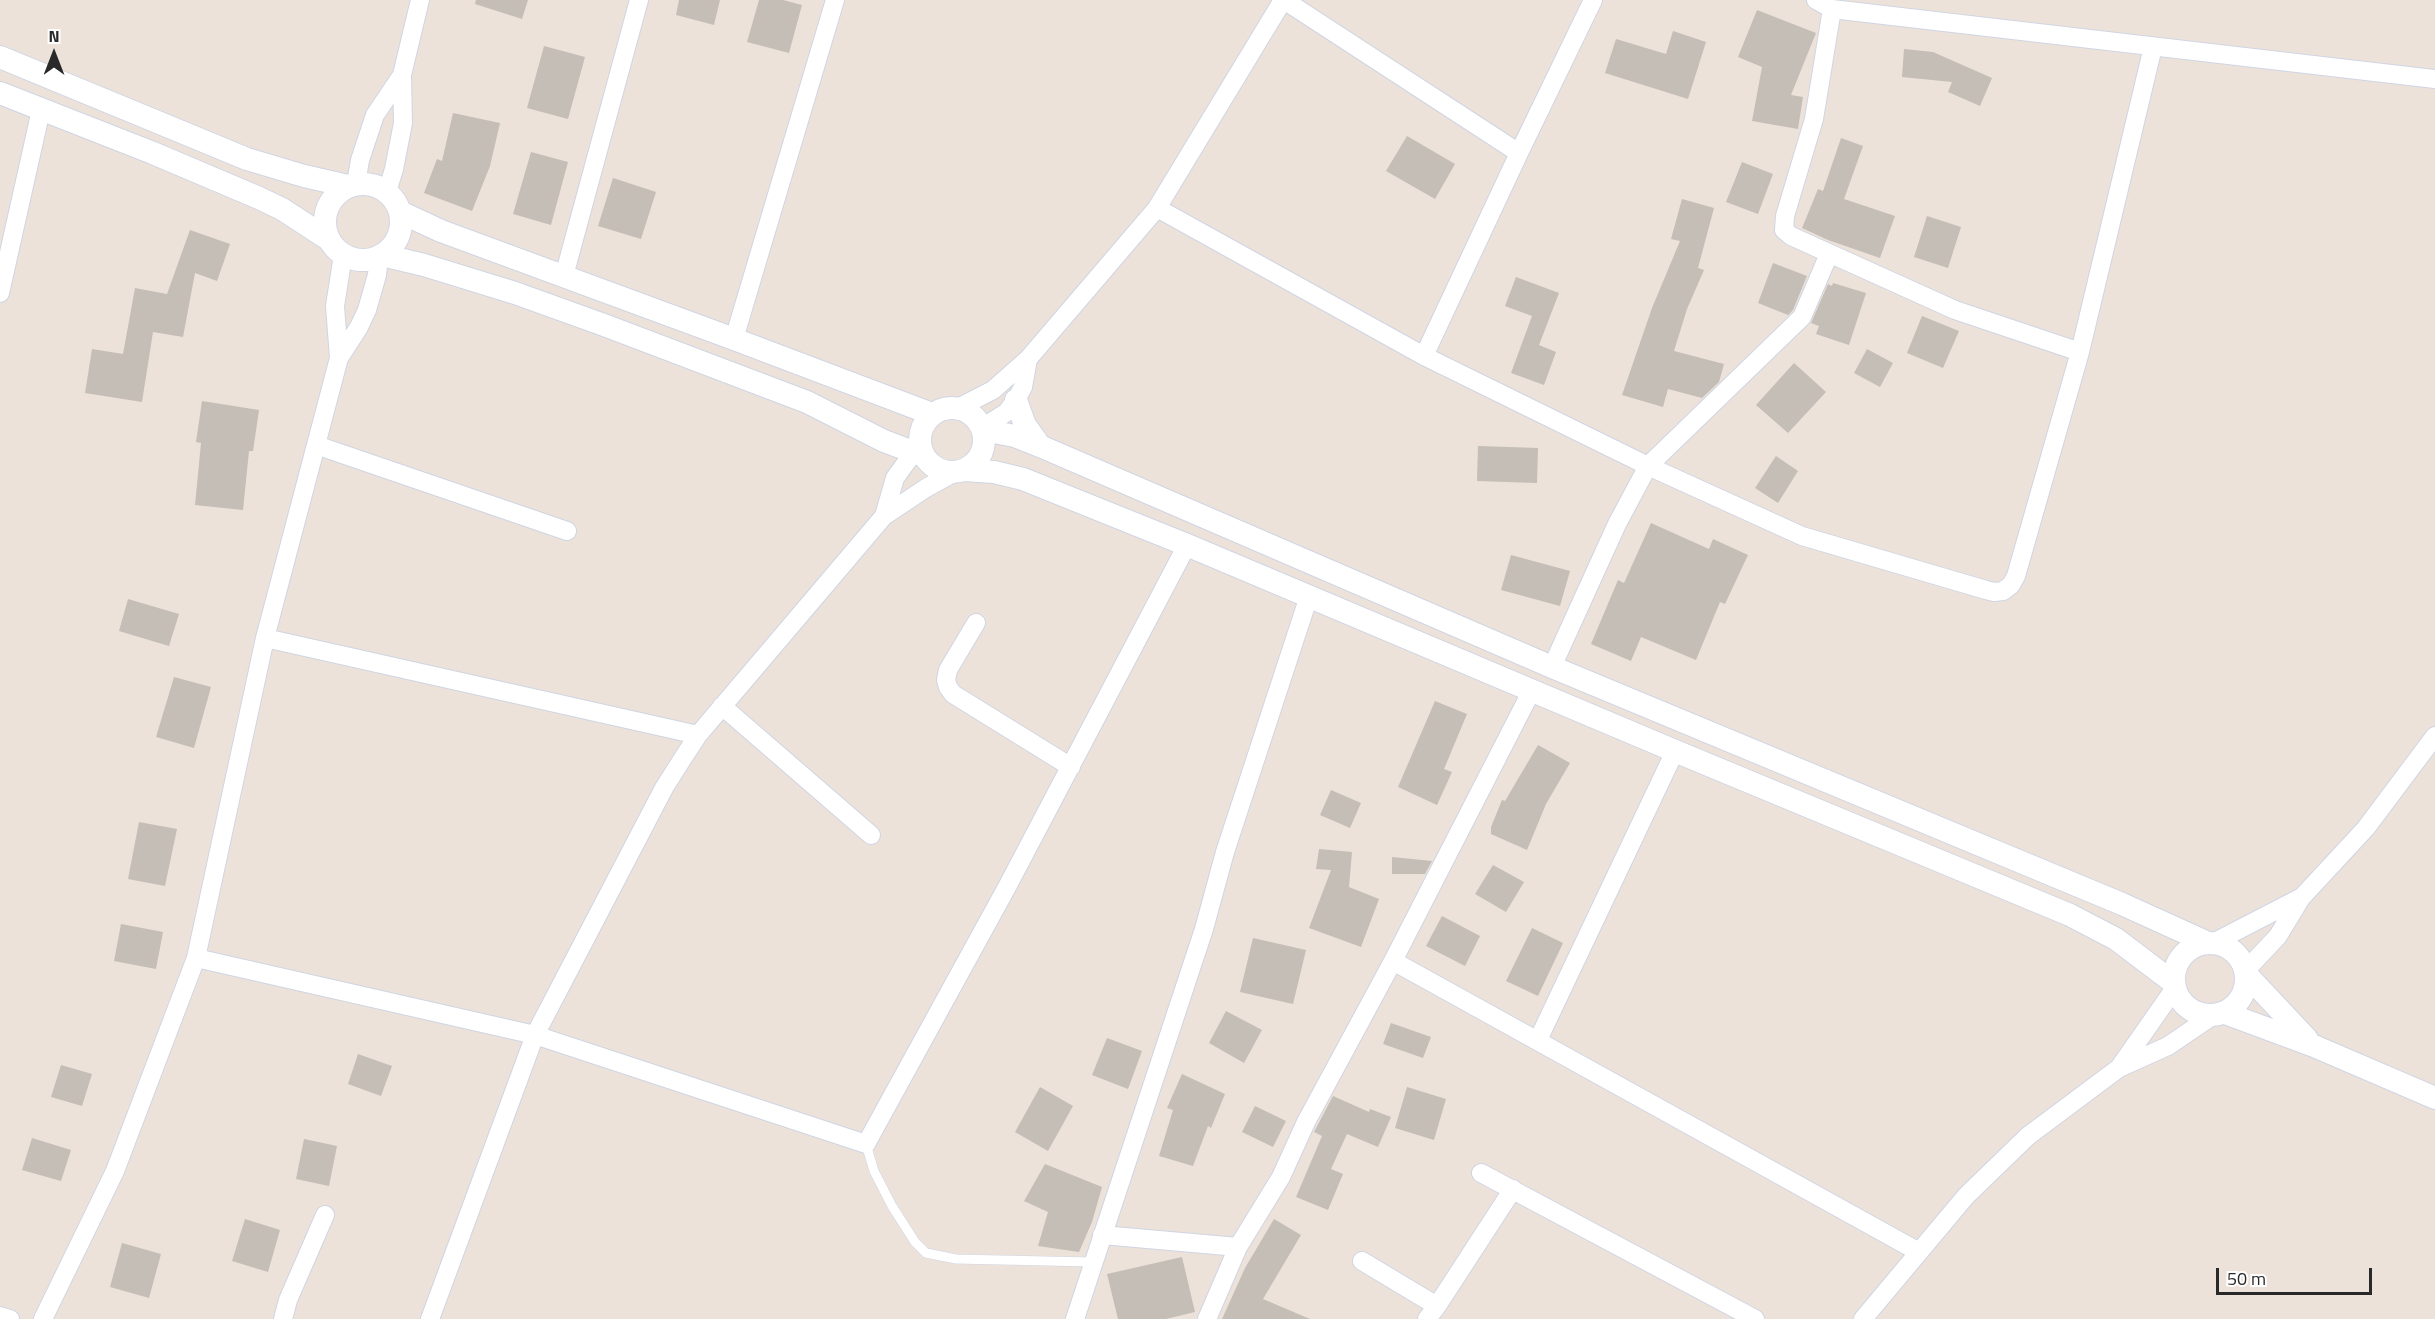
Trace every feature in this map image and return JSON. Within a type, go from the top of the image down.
[{"type":"street","points":[[387,192],[403,123],[402,75],[420,0]]},
{"type":"street","points":[[564,276],[639,0]]},
{"type":"street","points":[[734,339],[835,0]]},
{"type":"street","points":[[884,516],[895,478],[918,451],[921,428],[932,414],[940,410],[958,408],[993,390],[1028,359],[1157,208],[1284,0],[1519,153]]},
{"type":"street","points":[[1424,356],[1593,0]]},
{"type":"street","points":[[2080,352],[1955,310],[1829,254],[1791,236],[1784,230],[1785,216],[1814,119],[1824,4],[2153,47],[2435,78]]},
{"type":"street","points":[[1157,208],[1424,356],[1648,466],[1802,536],[1986,590],[2003,591],[2011,585],[2016,576],[2080,352],[2153,47]]},
{"type":"street","points":[[0,57],[247,159],[304,176],[352,185],[367,184],[387,192],[400,212],[401,225],[398,236],[392,247],[380,256],[377,275],[366,310],[350,343],[339,358]]},
{"type":"street","points":[[43,1319],[115,1171],[196,958],[265,638],[339,358],[335,306],[335,247],[324,218],[327,208],[339,192],[352,185],[366,137],[384,101],[402,75]]},
{"type":"street","points":[[0,93],[153,153],[259,198],[305,223],[335,247],[361,260],[380,256],[423,265],[515,293],[807,402],[918,451],[932,466],[943,471],[994,472],[1023,479],[1187,545],[2070,915],[2123,944],[2175,986]]},
{"type":"street","points":[[0,293],[41,110]]},
{"type":"street","points":[[400,212],[441,231],[932,414]]},
{"type":"street","points":[[1552,667],[1617,524],[1648,466],[1802,317],[1829,254]]},
{"type":"street","points":[[982,429],[1007,412],[1016,400],[1023,387],[1028,359]]},
{"type":"street","points":[[1016,400],[1025,425],[1040,446]]},
{"type":"street","points":[[432,1319],[535,1035],[664,788],[698,735],[884,516],[926,488],[974,464],[981,454],[984,442],[982,429],[972,415],[958,408]]},
{"type":"street","points":[[982,429],[1015,436],[1040,446],[1552,667],[2234,951],[2246,972],[2314,1046]]},
{"type":"street","points":[[316,445],[567,531]]},
{"type":"street","points":[[196,958],[535,1035],[866,1143],[1071,767],[1187,545]]},
{"type":"street","points":[[1075,1319],[1204,929],[1231,830],[1309,596]]},
{"type":"street","points":[[976,623],[948,670],[946,680],[948,687],[953,694],[1071,767]]},
{"type":"street","points":[[265,638],[698,735]]},
{"type":"street","points":[[1207,1319],[1238,1247],[1281,1177],[1306,1122],[1393,961],[1532,690]]},
{"type":"street","points":[[722,706],[871,835]]},
{"type":"street","points":[[1863,1319],[1966,1196],[1997,1164],[2036,1130],[2119,1068],[2168,1046],[2235,1006],[2246,986],[2246,972],[2278,936],[2302,897],[2366,828],[2435,736]]},
{"type":"street","points":[[1538,1040],[1675,751]]},
{"type":"street","points":[[2302,897],[2250,926],[2187,952],[2179,961],[2175,972],[2175,986],[2180,1000],[2189,1009],[2200,1014],[2219,1014],[2314,1046],[2435,1098]]},
{"type":"street","points":[[1393,961],[1919,1252]]},
{"type":"street","points":[[2119,1068],[2175,986]]},
{"type":"street","points":[[1480,1173],[1755,1319]]},
{"type":"street","points":[[1362,1261],[1432,1312],[1513,1189]]},
{"type":"street","points":[[283,1319],[288,1300],[325,1215]]},
{"type":"street","points":[[1102,1235],[1238,1247]]},
{"type":"street","points":[[0,1316],[10,1319]]},
{"type":"lane","points":[[866,1143],[874,1171],[892,1206],[915,1242],[926,1253],[956,1259],[1092,1262]]},
{"type":"building","points":[[476,0],[528,0],[522,19],[475,4]]},
{"type":"building","points":[[679,0],[720,0],[714,25],[676,15]]},
{"type":"building","points":[[759,0],[783,0],[802,5],[789,53],[747,42]]},
{"type":"building","points":[[1757,10],[1816,33],[1791,95],[1803,97],[1798,129],[1752,121],[1762,67],[1738,57]]},
{"type":"building","points":[[1673,31],[1706,42],[1688,99],[1605,73],[1616,39],[1666,54]]},
{"type":"building","points":[[544,46],[585,57],[568,119],[527,108]]},
{"type":"building","points":[[1904,49],[1933,52],[1992,78],[1980,106],[1948,92],[1952,82],[1902,77]]},
{"type":"building","points":[[453,113],[500,123],[490,166],[472,211],[424,193],[437,159],[442,161]]},
{"type":"building","points":[[1407,136],[1455,164],[1435,199],[1386,171]]},
{"type":"building","points":[[1841,138],[1863,146],[1844,199],[1895,216],[1880,258],[1828,240],[1802,228],[1818,189],[1823,191]]},
{"type":"building","points":[[531,152],[568,162],[551,225],[513,214]]},
{"type":"building","points":[[1742,162],[1773,174],[1758,214],[1726,202]]},
{"type":"building","points":[[613,178],[656,192],[641,239],[598,226]]},
{"type":"building","points":[[1682,199],[1714,208],[1698,268],[1704,270],[1687,309],[1674,351],[1724,364],[1719,382],[1702,398],[1668,389],[1663,407],[1622,395],[1652,308],[1680,241],[1671,239]]},
{"type":"building","points":[[1927,216],[1961,227],[1948,268],[1914,257]]},
{"type":"building","points":[[190,230],[230,244],[217,281],[195,273],[183,337],[153,332],[142,402],[85,393],[92,349],[123,354],[135,288],[167,294]]},
{"type":"building","points":[[1773,263],[1807,276],[1793,310],[1788,315],[1758,303]]},
{"type":"building","points":[[1516,277],[1559,293],[1539,345],[1556,352],[1544,385],[1511,373],[1532,316],[1505,306]]},
{"type":"building","points":[[1833,283],[1866,293],[1849,345],[1816,334],[1819,326],[1811,323],[1828,284],[1832,286]]},
{"type":"building","points":[[1922,316],[1959,331],[1943,368],[1907,353]]},
{"type":"building","points":[[1867,349],[1893,363],[1880,387],[1854,373]]},
{"type":"building","points":[[1794,363],[1826,392],[1788,433],[1756,405]]},
{"type":"building","points":[[202,401],[259,410],[253,451],[249,451],[243,510],[195,505],[201,443],[196,442]]},
{"type":"building","points":[[1478,446],[1538,448],[1537,483],[1477,481]]},
{"type":"building","points":[[1776,456],[1798,471],[1778,503],[1755,488]]},
{"type":"building","points":[[1651,523],[1709,549],[1713,539],[1748,555],[1725,604],[1720,602],[1696,660],[1641,637],[1631,661],[1591,644],[1618,580],[1624,583]]},
{"type":"building","points":[[1511,555],[1570,571],[1560,606],[1501,590]]},
{"type":"building","points":[[128,599],[179,614],[169,646],[119,631]]},
{"type":"building","points":[[174,677],[211,687],[194,748],[156,737]]},
{"type":"building","points":[[1435,701],[1467,714],[1444,769],[1452,772],[1437,805],[1398,787]]},
{"type":"building","points":[[1538,745],[1570,763],[1546,804],[1527,850],[1491,834],[1491,827],[1502,800],[1505,801]]},
{"type":"building","points":[[1331,790],[1361,803],[1350,828],[1320,815]]},
{"type":"building","points":[[139,822],[177,829],[165,886],[128,879]]},
{"type":"building","points":[[1319,849],[1352,852],[1349,887],[1379,899],[1361,947],[1309,928],[1331,870],[1316,869]]},
{"type":"building","points":[[1392,857],[1432,861],[1425,874],[1392,874]]},
{"type":"building","points":[[1493,865],[1524,882],[1506,912],[1475,894]]},
{"type":"building","points":[[1442,916],[1480,936],[1465,966],[1426,946]]},
{"type":"building","points":[[121,924],[163,932],[156,969],[114,961]]},
{"type":"building","points":[[1532,928],[1563,943],[1538,996],[1506,981]]},
{"type":"building","points":[[1253,938],[1306,950],[1293,1004],[1240,992]]},
{"type":"building","points":[[1226,1011],[1262,1030],[1244,1063],[1209,1043]]},
{"type":"building","points":[[1391,1023],[1431,1037],[1423,1058],[1383,1044]]},
{"type":"building","points":[[1107,1038],[1142,1051],[1128,1089],[1092,1075]]},
{"type":"building","points":[[358,1054],[392,1066],[381,1096],[348,1084]]},
{"type":"building","points":[[61,1065],[92,1074],[82,1106],[51,1097]]},
{"type":"building","points":[[1182,1074],[1225,1094],[1211,1128],[1208,1126],[1193,1166],[1159,1156],[1173,1110],[1167,1108]]},
{"type":"building","points":[[1040,1087],[1073,1106],[1048,1151],[1015,1132]]},
{"type":"building","points":[[1407,1087],[1446,1099],[1434,1140],[1395,1128]]},
{"type":"building","points":[[1333,1096],[1369,1112],[1370,1109],[1391,1117],[1378,1147],[1347,1134],[1331,1169],[1343,1174],[1328,1210],[1296,1197],[1322,1136],[1314,1132]]},
{"type":"building","points":[[1255,1106],[1286,1121],[1273,1147],[1242,1132]]},
{"type":"building","points":[[32,1138],[71,1150],[61,1181],[22,1170]]},
{"type":"building","points":[[304,1139],[337,1146],[329,1186],[296,1179]]},
{"type":"building","points":[[1045,1164],[1102,1187],[1092,1222],[1079,1252],[1038,1246],[1048,1212],[1024,1201]]},
{"type":"building","points":[[245,1219],[280,1230],[268,1272],[232,1261]]},
{"type":"building","points":[[1274,1219],[1301,1235],[1263,1299],[1310,1319],[1222,1319],[1245,1268]]},
{"type":"building","points":[[122,1243],[161,1254],[149,1298],[110,1287]]},
{"type":"building","points":[[1182,1257],[1195,1312],[1166,1319],[1118,1319],[1107,1274]]}]
